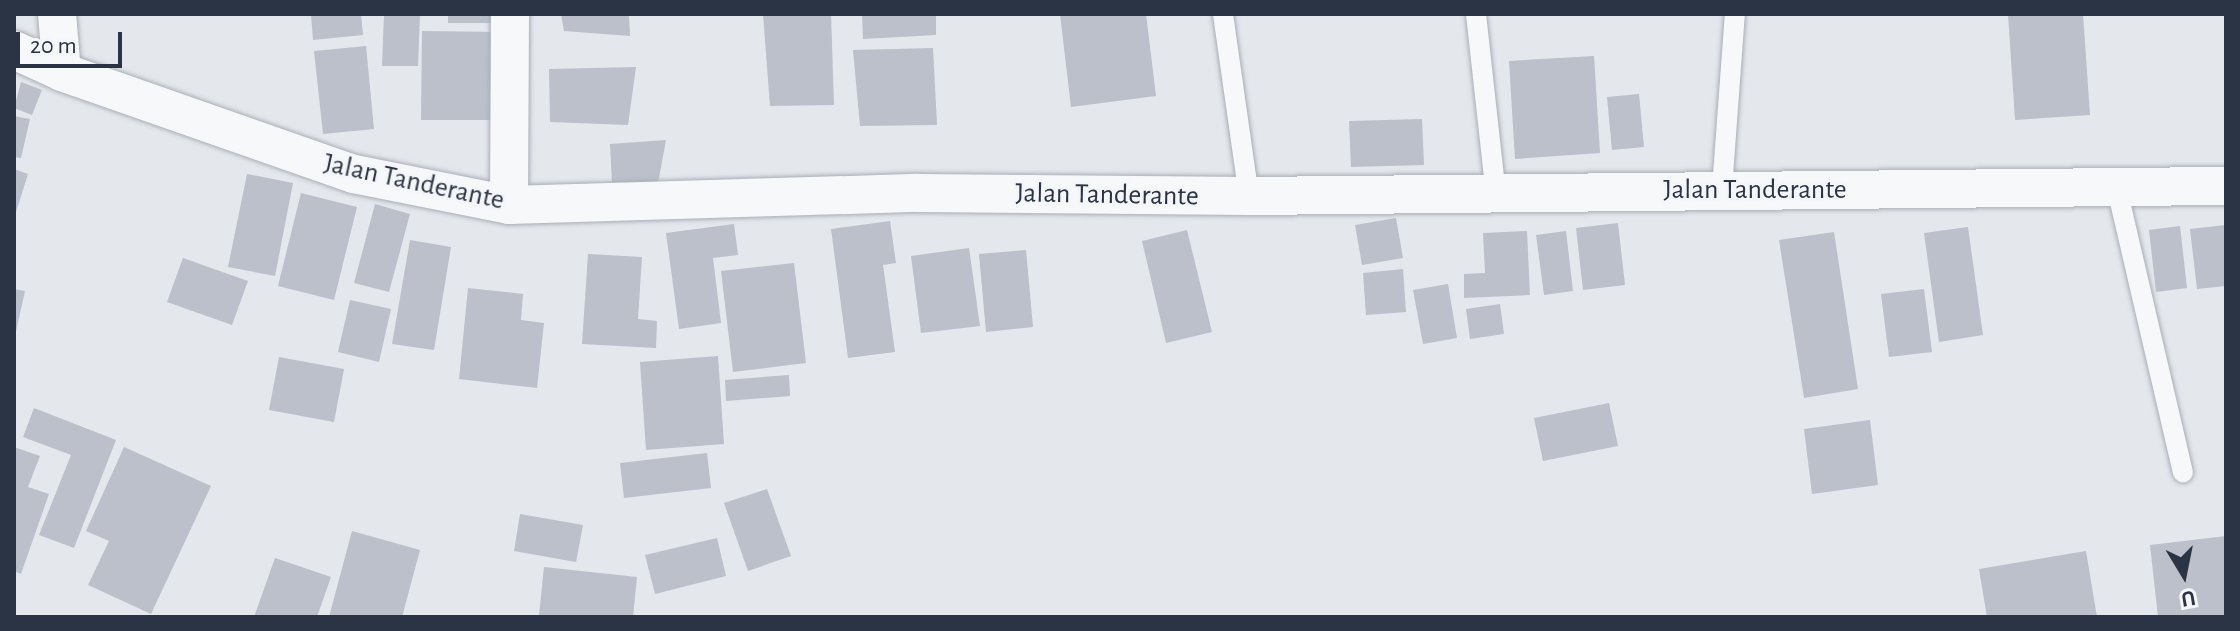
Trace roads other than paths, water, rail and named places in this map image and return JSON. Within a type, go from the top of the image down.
[{"type":"street","points":[[57,14],[62,72]]},
{"type":"street","points":[[509,205],[510,14]]},
{"type":"street","name":"Jalan Tanderante","points":[[14,50],[62,72],[354,174],[509,205],[918,193],[1249,196],[2226,186]]},
{"type":"lane","points":[[1223,14],[1249,196]]},
{"type":"lane","points":[[1476,14],[1496,194]]},
{"type":"lane","points":[[1722,189],[1735,14]]},
{"type":"lane","points":[[2117,189],[2183,472]]}]
